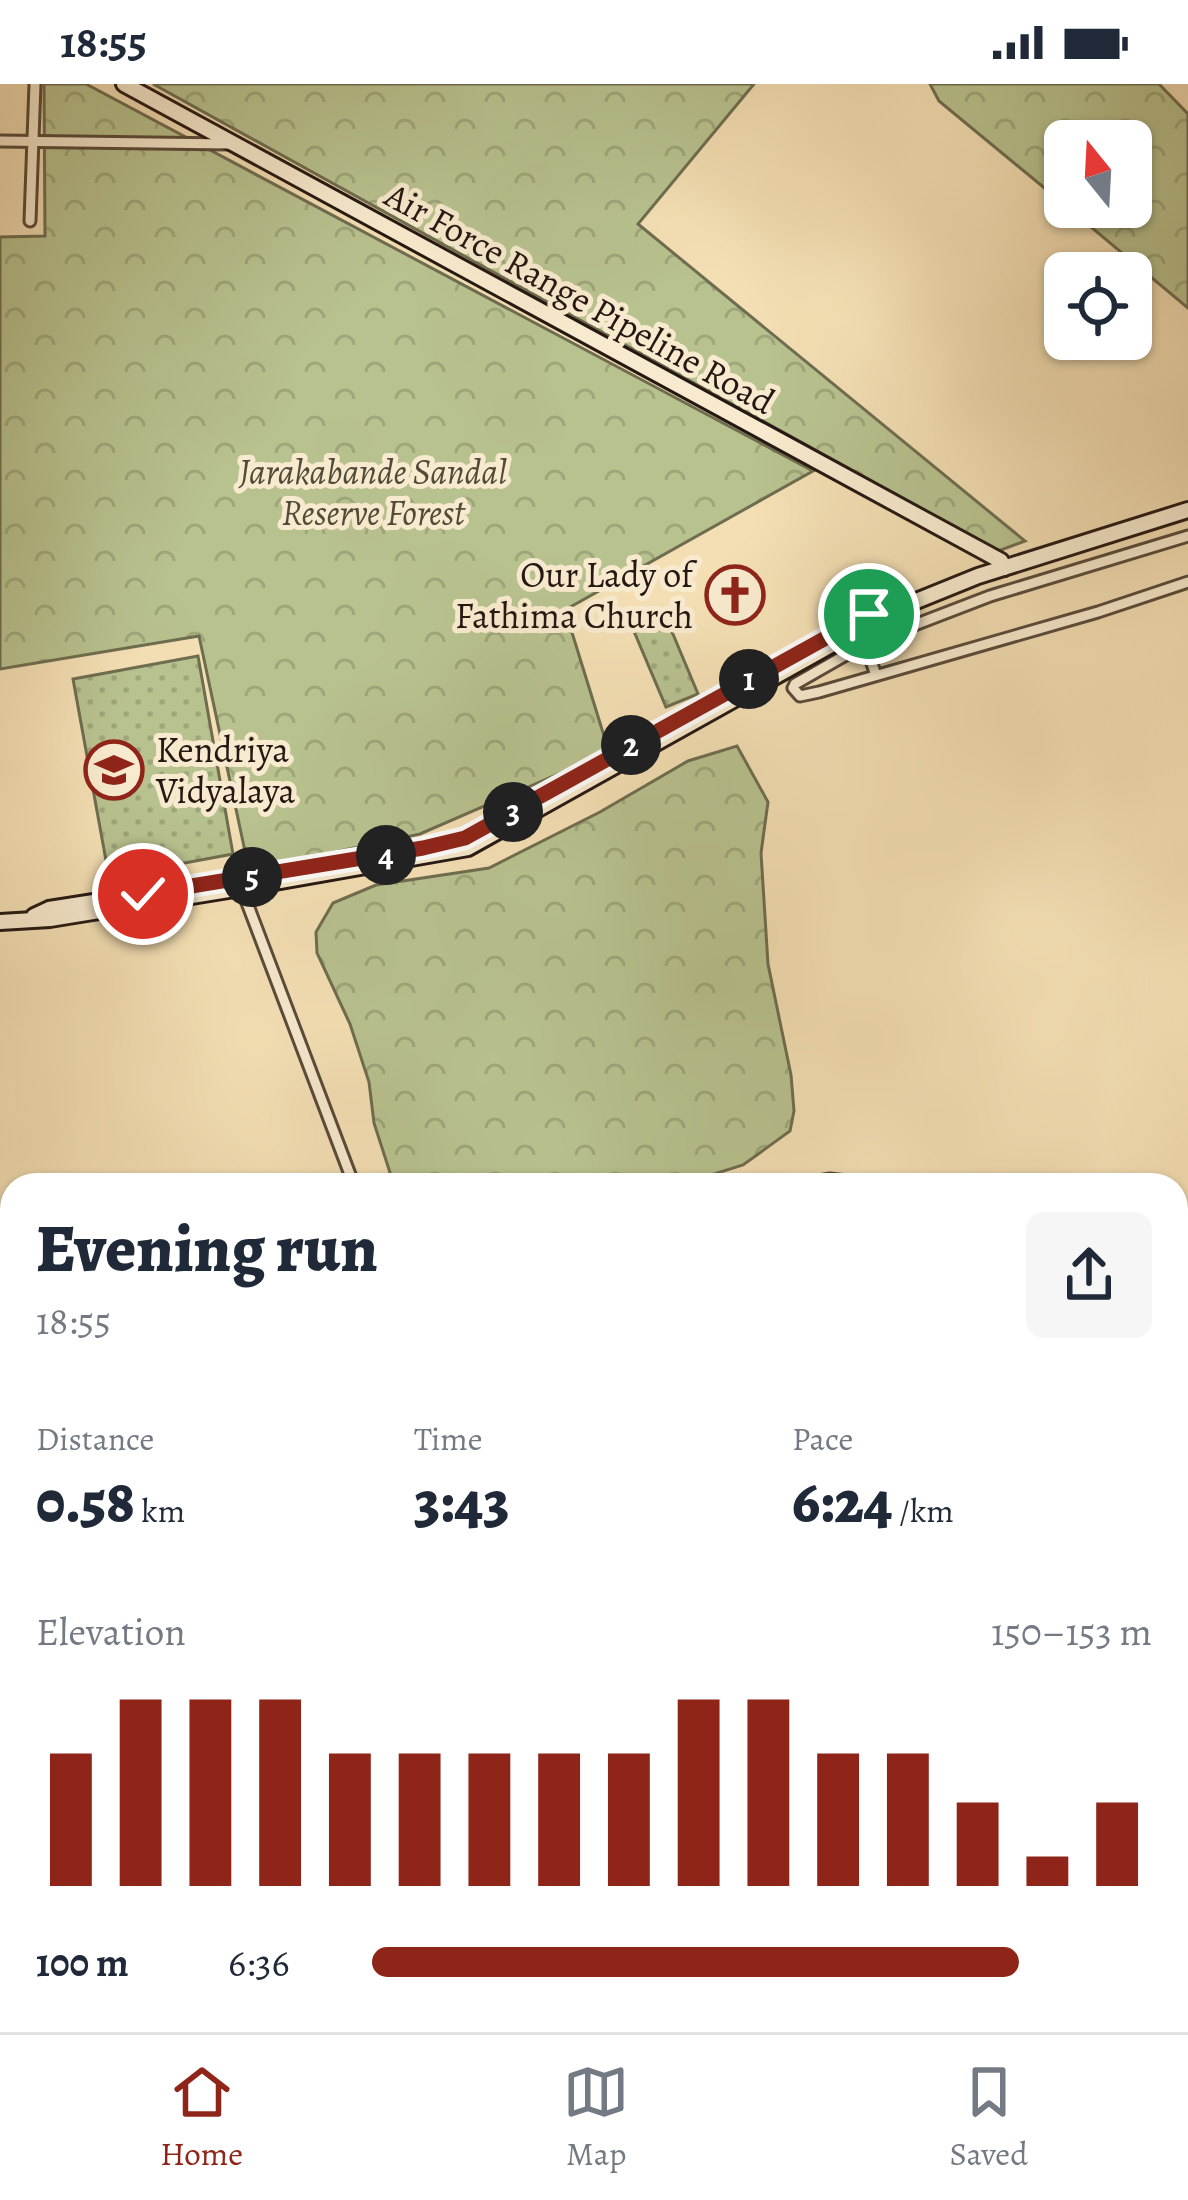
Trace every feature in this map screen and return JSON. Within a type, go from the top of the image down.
[{"type":"main road","name":"Air Force Range Pipeline Road","points":[[124,84],[1003,564]]},
{"type":"main road","points":[[0,922],[50,919],[240,884],[453,853],[483,842],[534,805],[850,632],[937,591],[1003,564],[1188,508]]},
{"type":"street","points":[[30,221],[35,84]]},
{"type":"street","points":[[0,141],[233,144]]},
{"type":"street","points":[[1188,536],[990,596],[866,644],[794,688],[800,696],[1098,612],[1188,581]]},
{"type":"street","points":[[866,644],[876,674]]},
{"type":"street","points":[[240,884],[349,1173]]},
{"type":"green space","name":"Jarakabande Sandal Reserve Forest","points":[[44,84],[86,84],[813,471],[565,610],[609,752],[420,834],[249,870],[199,636],[0,669],[0,237],[45,236]]},
{"type":"green space","points":[[153,84],[754,84],[638,224],[1025,541],[998,551]]},
{"type":"green space","points":[[930,84],[1159,84],[1188,114],[1188,308],[1152,278],[1152,252],[1121,252],[1092,228],[1152,228],[1152,120],[1044,120],[1044,188],[939,101]]},
{"type":"green space","points":[[665,615],[698,694],[666,707],[633,629]]},
{"type":"green space","points":[[198,656],[233,854],[109,877],[73,679]]},
{"type":"green space","points":[[737,746],[768,802],[761,853],[768,964],[791,1075],[794,1111],[790,1131],[743,1165],[717,1173],[390,1173],[350,1024],[317,953],[316,932],[333,903],[376,885],[489,868],[688,761]]},
{"type":"place","name":"Our Lady of Fathima Church","points":[[735,595]]},
{"type":"place","name":"Kendriya Vidyalaya","points":[[114,770]]},
{"type":"route","points":[[143,894],[465,838],[869,614]]}]
